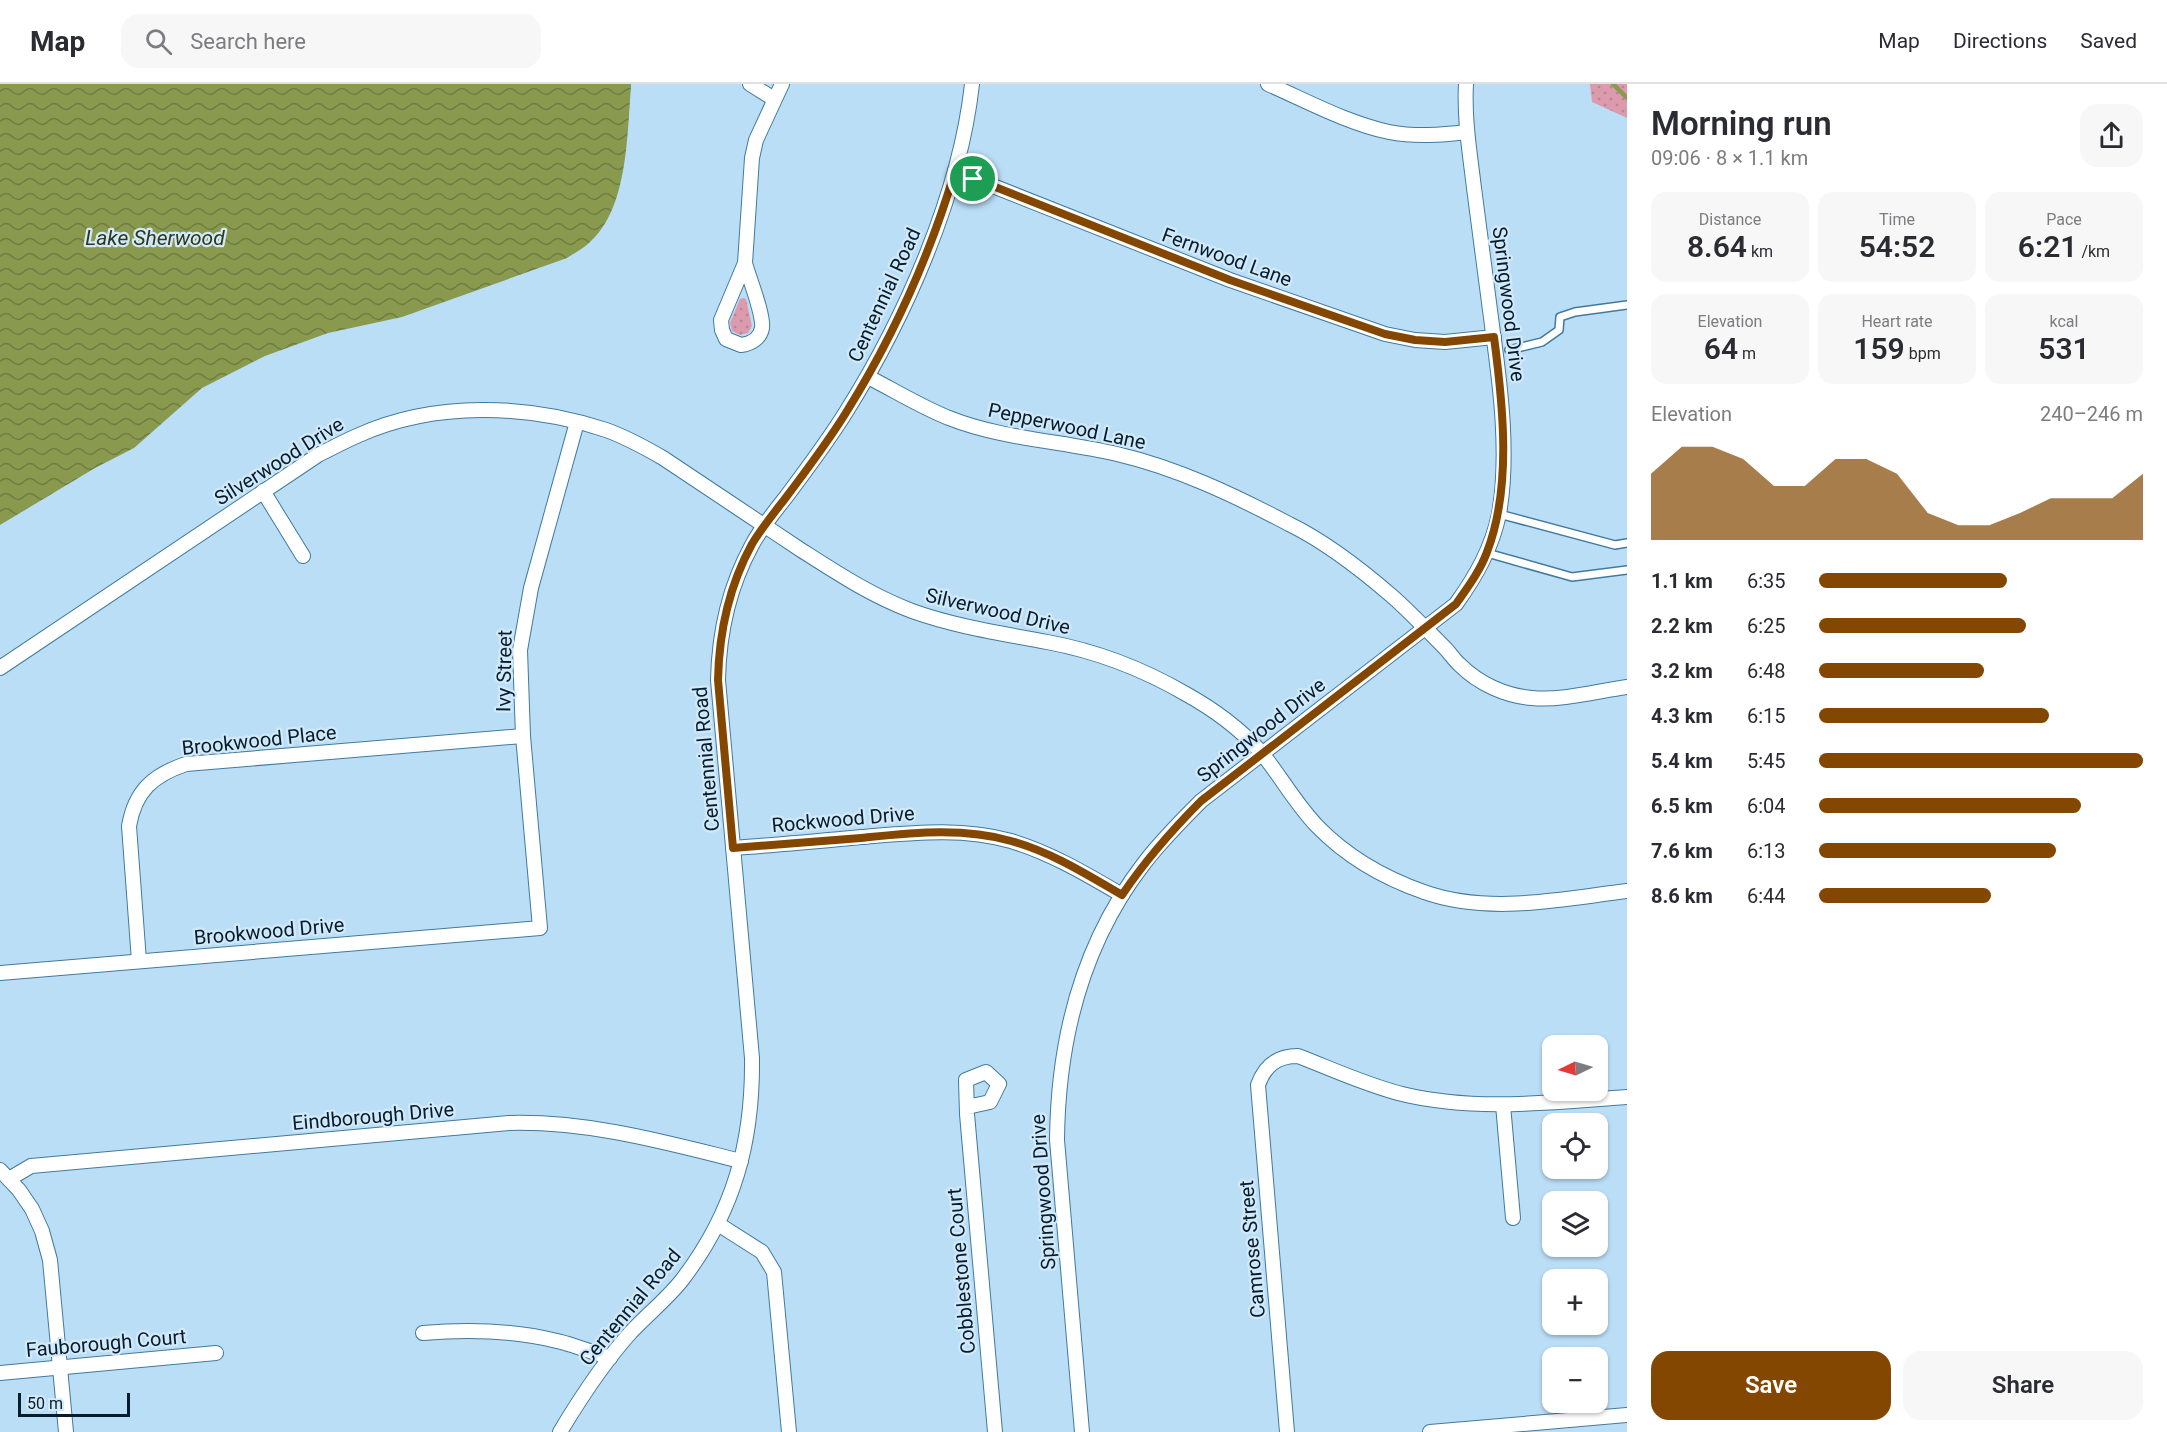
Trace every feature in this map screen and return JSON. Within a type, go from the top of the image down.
[{"type":"street","points":[[750,84],[774,99]]},
{"type":"street","points":[[745,263],[762,328],[755,340],[741,345],[726,339],[721,320],[745,263],[752,158],[756,140],[782,84]]},
{"type":"street","name":"Centennial Road","points":[[560,1432],[609,1358],[681,1281],[718,1224],[730,1197],[748,1132],[752,1092],[752,1058],[718,680],[724,620],[731,592],[752,543],[821,450],[868,377],[886,342],[930,245],[955,171],[972,84]]},
{"type":"street","points":[[1268,84],[1363,125],[1389,132],[1417,135],[1467,132]]},
{"type":"street","name":"Springwood Drive","points":[[1082,1432],[1057,1140],[1057,1098],[1063,1054],[1075,1001],[1096,943],[1122,895],[1144,862],[1201,801],[1456,604],[1474,579],[1487,553],[1499,514],[1503,435],[1500,389],[1467,132],[1466,84]]},
{"type":"street","name":"Fernwood Lane","points":[[955,171],[1230,280],[1385,334],[1415,340],[1445,342],[1494,337]]},
{"type":"street","name":"Pepperwood Lane","points":[[868,377],[948,418],[984,430],[1120,454],[1189,476],[1292,525],[1353,565],[1394,598],[1471,675],[1491,687],[1509,694],[1533,698],[1627,687]]},
{"type":"street","name":"Silverwood Drive","points":[[0,668],[318,455],[361,434],[427,416],[469,410],[502,410],[536,414],[607,430],[636,442],[840,576],[910,610],[984,632],[1048,642],[1094,654],[1153,676],[1188,695],[1227,720],[1262,753],[1304,811],[1338,845],[1363,864],[1394,881],[1454,900],[1484,903],[1519,904],[1627,891]]},
{"type":"street","name":"Ivy Street","points":[[540,928],[523,736],[520,650],[524,619],[577,422]]},
{"type":"street","points":[[263,491],[303,556]]},
{"type":"street","name":"Brookwood Place","points":[[140,961],[129,826],[131,812],[138,798],[160,775],[186,764],[523,736]]},
{"type":"street","name":"Rockwood Drive","points":[[733,848],[930,832],[964,833],[1010,841],[1042,851],[1122,895]]},
{"type":"street","name":"Brookwood Drive","points":[[0,973],[540,928]]},
{"type":"street","name":"Camrose Street","points":[[1287,1432],[1258,1085],[1262,1074],[1268,1065],[1277,1059],[1298,1056],[1375,1086],[1404,1094],[1472,1104],[1503,1105]]},
{"type":"street","points":[[1513,1218],[1503,1105],[1627,1097]]},
{"type":"street","name":"Cobblestone Court","points":[[967,1107],[995,1432]]},
{"type":"street","name":"Eindborough Drive","points":[[4,1174],[31,1166],[521,1123],[578,1125],[622,1132],[741,1161]]},
{"type":"street","points":[[4,1174],[32,1209],[50,1260],[66,1432]]},
{"type":"street","points":[[718,1224],[762,1252],[774,1272],[789,1432]]},
{"type":"street","points":[[423,1333],[485,1330],[526,1334],[558,1341],[609,1358]]},
{"type":"street","name":"Fauborough Court","points":[[0,1373],[216,1353]]},
{"type":"street","points":[[1430,1432],[1627,1415]]},
{"type":"lane","points":[[1509,350],[1542,342],[1559,330],[1560,318],[1575,312],[1627,305]]},
{"type":"lane","points":[[1499,514],[1615,545],[1627,543]]},
{"type":"lane","points":[[1487,553],[1572,577],[1627,570]]},
{"type":"shaded area","points":[[1590,84],[1627,84],[1627,118],[1592,102]]},
{"type":"shaded area","points":[[740,299],[746,299],[752,326],[748,333],[740,335],[732,331],[730,323]]},
{"type":"water","name":"Lake Sherwood","points":[[0,84],[631,84],[631,87],[626,148],[619,191],[603,228],[581,249],[567,258],[402,317],[328,333],[265,356],[202,388],[134,448],[95,468],[0,525]]},
{"type":"waterway","points":[[1613,84],[1627,98]]},
{"type":"route","points":[[955,171],[973,179],[1230,280],[1385,334],[1415,340],[1445,342],[1494,337],[1503,435],[1499,514],[1487,553],[1474,579],[1456,604],[1201,801],[1144,862],[1122,895],[1042,851],[1010,841],[964,833],[930,832],[733,848],[718,680],[724,620],[731,592],[752,543],[821,450],[868,377],[930,245],[955,171]]}]
